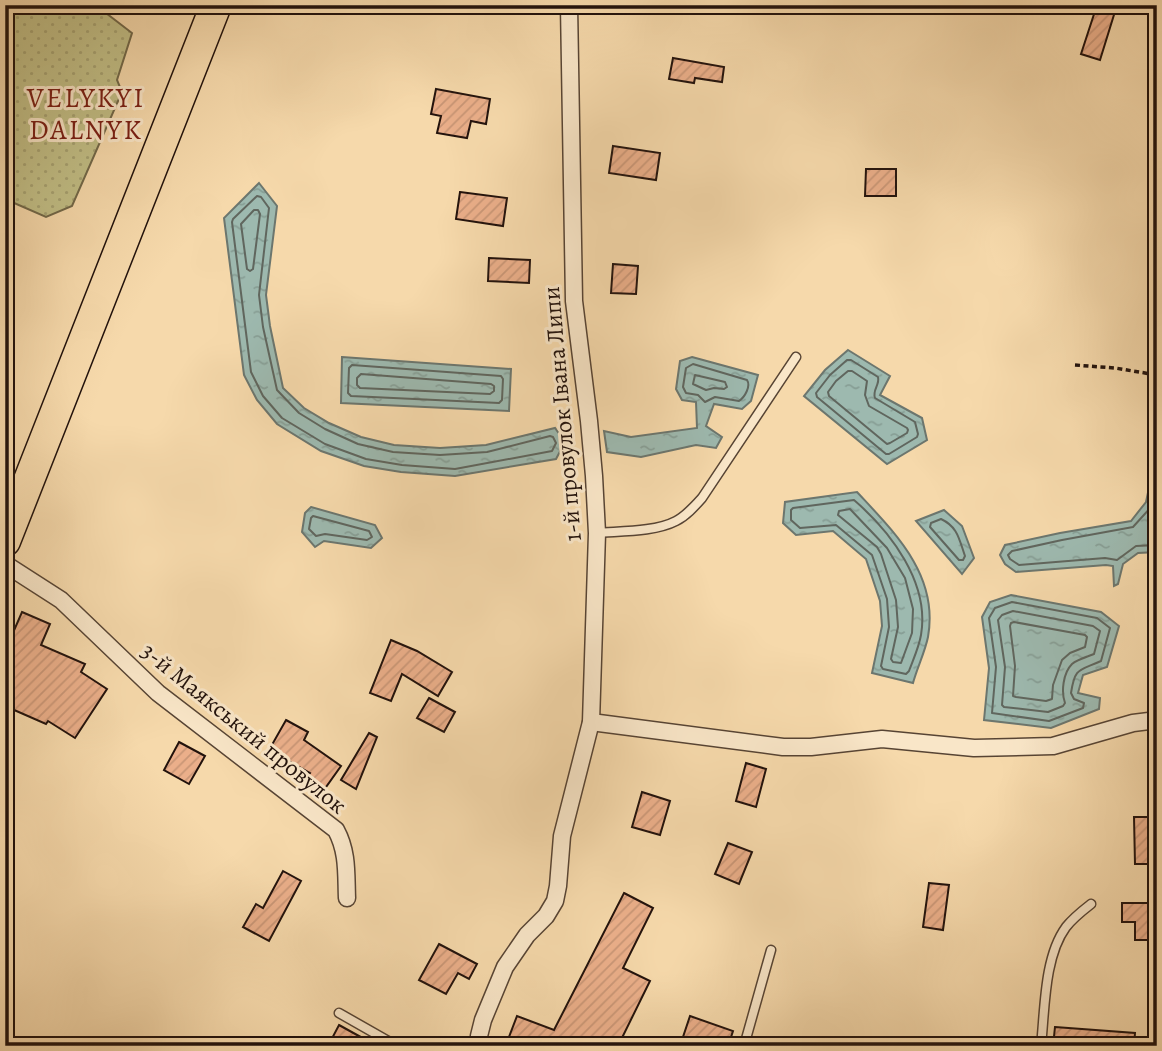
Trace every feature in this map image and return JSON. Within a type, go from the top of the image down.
[{"type":"highway","points":[[5,541],[15,489],[216,5]]},
{"type":"street","name":"1-й провулок Івана Липи","points":[[480,1046],[483,1020],[505,967],[555,901],[562,836],[591,722],[597,533],[589,421],[574,301],[569,5]]},
{"type":"street","name":"3-й Маякський провулок","points":[[5,564],[61,600],[159,693],[336,830],[346,854],[347,898]]},
{"type":"street","points":[[591,722],[783,747],[811,747],[882,739],[974,748],[1053,746],[1133,723],[1157,720]]},
{"type":"lane","points":[[597,533],[663,526],[686,514],[702,498],[796,357]]},
{"type":"lane","points":[[1041,1046],[1050,959],[1067,926],[1091,904]]},
{"type":"lane","points":[[744,1046],[771,950]]},
{"type":"lane","points":[[339,1013],[397,1046]]},
{"type":"path","points":[[1075,365],[1157,375]]},
{"type":"shaded area","points":[[5,5],[89,5],[98,7],[132,33],[117,80],[122,92],[72,206],[46,217],[5,199]]},
{"type":"water","points":[[259,183],[277,206],[266,295],[270,326],[283,388],[304,408],[361,437],[394,445],[440,448],[486,445],[555,428],[565,442],[556,459],[455,476],[401,472],[364,466],[321,451],[277,424],[257,400],[244,375],[224,218]]},
{"type":"water","points":[[848,350],[890,376],[880,395],[922,418],[927,440],[887,464],[804,396],[825,370]]},
{"type":"water","points":[[342,357],[511,369],[509,411],[341,403]]},
{"type":"water","points":[[692,357],[758,375],[751,401],[742,409],[714,404],[706,426],[722,437],[716,448],[696,445],[641,457],[607,452],[604,431],[631,437],[697,428],[696,402],[682,400],[676,389],[680,361]]},
{"type":"water","points":[[1157,460],[1157,552],[1138,553],[1123,564],[1118,584],[1114,586],[1113,566],[1016,572],[1005,564],[1000,555],[1005,545],[1131,521],[1146,502]]},
{"type":"water","points":[[857,492],[886,523],[911,557],[927,594],[930,615],[928,637],[913,683],[872,673],[882,626],[880,601],[866,559],[833,531],[796,535],[783,523],[785,502]]},
{"type":"water","points":[[311,507],[375,525],[382,538],[371,548],[324,541],[315,547],[302,532],[305,513]]},
{"type":"water","points":[[944,510],[962,526],[974,558],[962,574],[916,521]]},
{"type":"water","points":[[1011,595],[1101,612],[1119,626],[1107,667],[1083,675],[1078,693],[1100,698],[1099,709],[1051,728],[984,720],[989,668],[982,617],[990,602]]},
{"type":"building","points":[[1097,5],[1117,5],[1100,60],[1081,54]]},
{"type":"building","points":[[673,58],[724,67],[722,82],[695,78],[694,83],[669,79]]},
{"type":"building","points":[[436,89],[490,99],[486,124],[471,121],[467,138],[437,133],[441,116],[431,114]]},
{"type":"building","points":[[613,146],[660,153],[656,180],[609,173]]},
{"type":"building","points":[[866,169],[896,169],[896,196],[865,196]]},
{"type":"building","points":[[460,192],[507,198],[503,226],[456,219]]},
{"type":"building","points":[[489,258],[530,260],[529,283],[488,281]]},
{"type":"building","points":[[613,264],[638,266],[636,294],[611,293]]},
{"type":"building","points":[[22,612],[50,624],[41,645],[85,664],[81,672],[107,689],[75,738],[48,721],[46,724],[5,706],[5,651]]},
{"type":"building","points":[[391,640],[417,651],[452,672],[438,696],[402,674],[391,701],[370,693]]},
{"type":"building","points":[[429,698],[455,712],[444,732],[417,718]]},
{"type":"building","points":[[286,720],[308,732],[304,740],[341,766],[321,794],[304,782],[310,773],[269,750]]},
{"type":"building","points":[[369,733],[377,737],[356,789],[341,780]]},
{"type":"building","points":[[179,742],[205,756],[189,784],[164,770]]},
{"type":"building","points":[[746,763],[766,769],[756,807],[736,801]]},
{"type":"building","points":[[642,792],[670,801],[660,835],[632,827]]},
{"type":"building","points":[[1134,817],[1157,817],[1157,864],[1135,864]]},
{"type":"building","points":[[728,843],[752,852],[739,884],[715,874]]},
{"type":"building","points":[[283,871],[301,881],[269,941],[243,927],[256,904],[263,908]]},
{"type":"building","points":[[929,883],[949,885],[943,930],[923,927]]},
{"type":"building","points":[[624,893],[653,908],[623,968],[650,981],[618,1046],[531,1046],[509,1037],[517,1016],[554,1030]]},
{"type":"building","points":[[1122,903],[1157,903],[1157,940],[1135,940],[1135,922],[1122,922]]},
{"type":"building","points":[[439,944],[477,964],[469,979],[458,973],[446,994],[419,980]]},
{"type":"building","points":[[690,1016],[733,1031],[728,1046],[680,1046]]},
{"type":"building","points":[[339,1025],[377,1046],[328,1046]]},
{"type":"building","points":[[1055,1027],[1135,1033],[1134,1046],[1053,1046]]},
{"type":"district","name":"VELYKYI DALNYK","points":[[86,113]]}]
